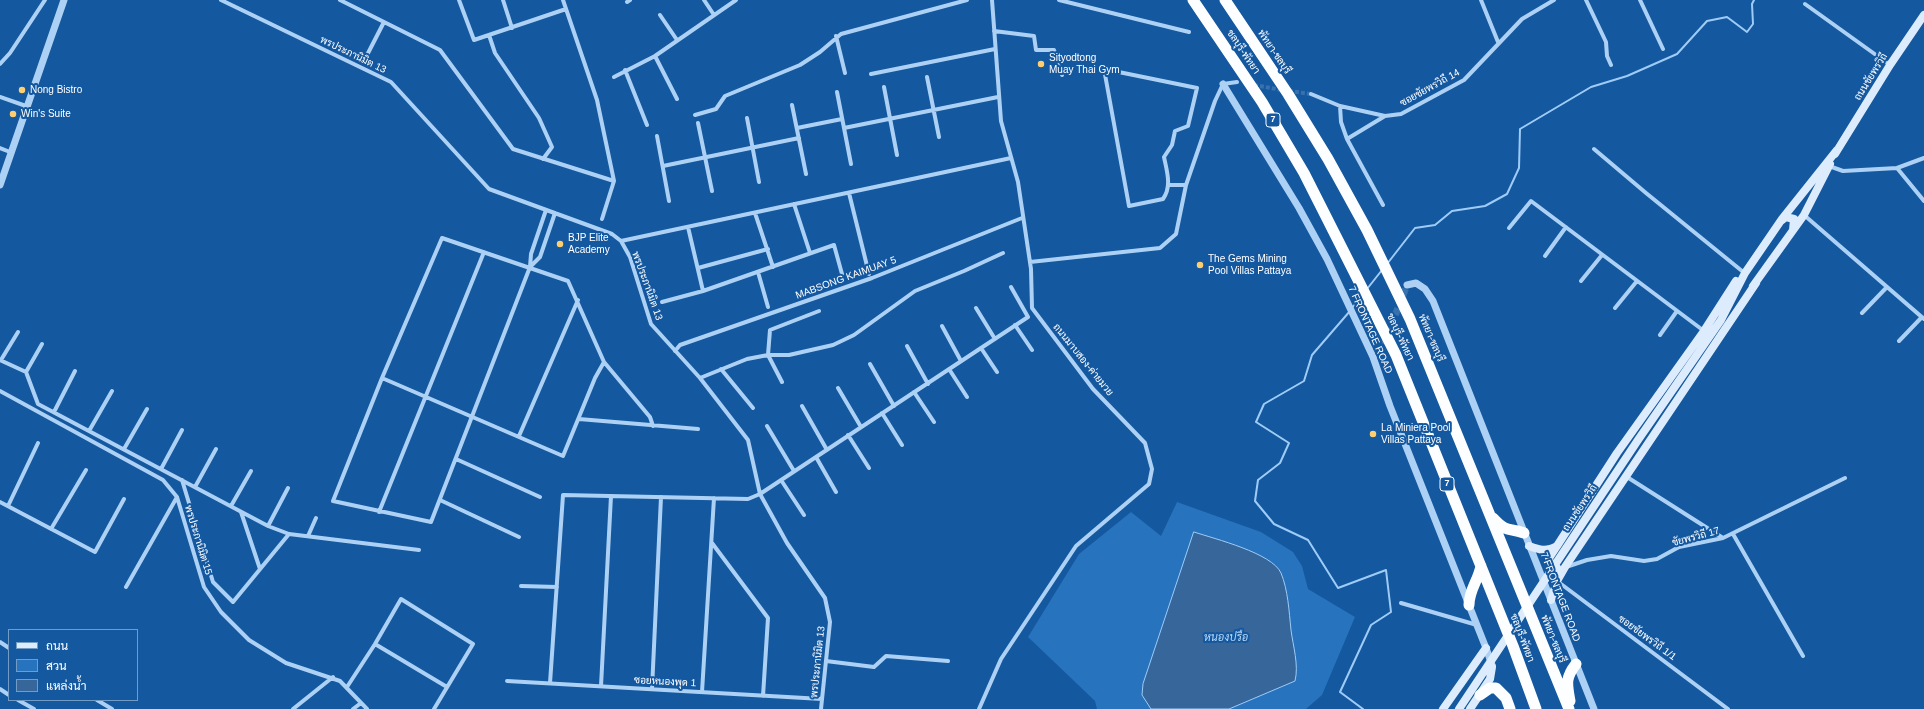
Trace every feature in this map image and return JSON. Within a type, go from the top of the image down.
[{"type":"highway","name":"ชลบุรี-พัทยา","points":[[1193,0],[1262,102],[1304,173],[1396,355],[1481,566],[1536,709]]},
{"type":"highway","name":"พัทยา-ชลบุรี","points":[[1224,0],[1288,94],[1328,159],[1367,230],[1410,320],[1570,709]]},
{"type":"highway","points":[[1490,515],[1501,526],[1509,531],[1524,533]]},
{"type":"highway","points":[[1469,605],[1469,593],[1478,579],[1481,566]]},
{"type":"highway","points":[[1570,709],[1567,681],[1569,673],[1576,664]]},
{"type":"highway","points":[[1477,691],[1496,688],[1506,698],[1510,709]]},
{"type":"main road","name":"ถนนชัยพรวิถี","points":[[1551,600],[1557,581],[1565,567],[1756,283],[1804,215],[1837,150],[1890,65],[1924,15]]},
{"type":"main road","name":"ถนนชัยพรวิถี","points":[[1565,567],[1555,568],[1550,565],[1549,558],[1617,453],[1704,331],[1742,271],[1837,150]]},
{"type":"main road","points":[[1782,219],[1786,217],[1794,219],[1794,230]]},
{"type":"main road","name":"ถนนชัยพรวิถี","points":[[1470,709],[1477,691],[1554,565],[1642,433],[1721,320],[1745,273],[1782,219]]},
{"type":"main road","name":"ถนนชัยพรวิถี","points":[[1721,320],[1756,283]]},
{"type":"main road","points":[[1529,546],[1542,550],[1548,550],[1557,546]]},
{"type":"main road","points":[[1443,709],[1486,648]]},
{"type":"main road","name":"ถนนชัยพรวิถี","points":[[1459,709],[1490,679],[1492,668]]},
{"type":"street","points":[[0,64],[10,53],[45,0]]},
{"type":"street","points":[[0,185],[10,152],[64,0]]},
{"type":"street","name":"พรประภานิมิต 13","points":[[221,0],[391,82],[489,189],[612,234],[621,241],[630,257],[651,324],[700,378],[748,440],[760,494],[787,543],[825,598],[830,622],[821,709]]},
{"type":"street","points":[[340,0],[440,50],[513,149],[614,181]]},
{"type":"street","points":[[459,0],[474,40],[566,9]]},
{"type":"street","points":[[503,0],[512,28]]},
{"type":"street","points":[[563,0],[597,100],[614,181],[602,219]]},
{"type":"street","points":[[704,0],[714,15]]},
{"type":"street","points":[[614,77],[625,70],[655,56],[736,0]]},
{"type":"street","points":[[695,115],[716,109],[725,96],[800,65],[820,52],[836,36],[967,0]]},
{"type":"street","name":"ถนนมาบสอง-ค่ายมวย","points":[[979,709],[1001,660],[1076,546],[1149,484],[1152,469],[1145,443],[1093,389],[1032,308],[1030,262],[1022,218],[1018,182],[1001,121],[998,97],[992,0]]},
{"type":"street","points":[[1059,0],[1189,32]]},
{"type":"street","points":[[1481,0],[1498,42]]},
{"type":"street","name":"ซอยชัยพรวิถี 14","points":[[1311,94],[1340,106],[1385,116],[1401,114],[1464,80],[1498,42],[1522,19],[1554,0]]},
{"type":"street","points":[[1586,0],[1606,42],[1607,56],[1612,65]]},
{"type":"street","points":[[1640,0],[1663,49]]},
{"type":"street","points":[[1805,4],[1890,65]]},
{"type":"street","points":[[660,15],[677,40]]},
{"type":"street","points":[[365,59],[384,22]]},
{"type":"street","points":[[994,31],[1034,36],[1036,50],[1054,50],[1062,75]]},
{"type":"street","points":[[489,36],[495,54],[539,118],[552,147],[543,158]]},
{"type":"street","points":[[836,36],[845,73]]},
{"type":"street","points":[[871,74],[995,49]]},
{"type":"street","points":[[655,56],[677,99]]},
{"type":"street","points":[[1104,69],[1197,88],[1188,126],[1175,131],[1172,145],[1164,157],[1169,185],[1168,192],[1163,199],[1129,206],[1104,69]]},
{"type":"street","points":[[625,70],[647,125]]},
{"type":"street","points":[[927,77],[939,137]]},
{"type":"street","points":[[1030,262],[1160,248],[1176,234],[1186,185],[1215,101],[1223,84],[1237,82]]},
{"type":"street","name":"7 FRONTAGE ROAD","points":[[1223,84],[1299,208],[1337,281],[1367,344],[1376,355],[1390,406],[1478,625],[1492,668]]},
{"type":"street","points":[[884,87],[897,155]]},
{"type":"street","points":[[836,92],[851,164]]},
{"type":"street","points":[[0,97],[26,106]]},
{"type":"street","points":[[844,128],[998,97]]},
{"type":"street","points":[[792,104],[806,174]]},
{"type":"street","points":[[1340,106],[1340,122],[1347,139],[1383,205]]},
{"type":"street","points":[[1347,139],[1385,116]]},
{"type":"street","points":[[747,118],[759,182]]},
{"type":"street","points":[[797,128],[842,119]]},
{"type":"street","points":[[698,123],[712,191]]},
{"type":"street","points":[[657,136],[669,201]]},
{"type":"street","points":[[663,166],[799,138]]},
{"type":"street","points":[[0,148],[10,152]]},
{"type":"street","points":[[1594,149],[1742,271]]},
{"type":"street","points":[[621,241],[1011,158]]},
{"type":"street","points":[[1829,166],[1842,171],[1897,168],[1924,158]]},
{"type":"street","points":[[1897,168],[1924,201]]},
{"type":"street","points":[[1169,185],[1186,185]]},
{"type":"street","points":[[849,193],[869,274]]},
{"type":"street","points":[[1509,228],[1531,201],[1704,331]]},
{"type":"street","points":[[794,204],[810,253]]},
{"type":"street","points":[[546,210],[531,254],[530,268],[474,416],[431,522],[333,501],[382,378],[442,238],[484,252],[530,268],[568,281],[578,300],[604,362],[650,416],[653,426]]},
{"type":"street","points":[[530,268],[540,257],[555,213]]},
{"type":"street","points":[[755,213],[773,267]]},
{"type":"street","points":[[1804,215],[1923,318],[1899,341]]},
{"type":"street","name":"MABSONG KAIMUAY 5","points":[[675,351],[680,346],[872,278],[1022,218]]},
{"type":"street","points":[[688,227],[703,291]]},
{"type":"street","points":[[1545,256],[1566,227]]},
{"type":"street","points":[[662,302],[703,291],[834,245],[842,274]]},
{"type":"street","points":[[698,268],[768,249]]},
{"type":"street","points":[[379,512],[484,252]]},
{"type":"street","points":[[700,378],[747,359],[768,355],[789,355],[833,345],[854,335],[915,291],[964,272],[1003,253]]},
{"type":"street","points":[[1581,281],[1602,255]]},
{"type":"street","points":[[758,272],[768,307]]},
{"type":"street","points":[[1616,308],[1637,281]]},
{"type":"street","name":"7 FRONTAGE ROAD","points":[[1407,285],[1416,283],[1425,289],[1433,301],[1594,709]]},
{"type":"street","points":[[1862,313],[1887,287]]},
{"type":"street","points":[[550,683],[563,495],[748,499],[760,494],[1028,317],[1011,288]]},
{"type":"street","points":[[519,436],[578,300]]},
{"type":"street","points":[[976,308],[995,339]]},
{"type":"street","points":[[782,382],[768,355],[770,330],[819,311]]},
{"type":"street","points":[[1660,335],[1677,311]]},
{"type":"street","points":[[1015,325],[1032,350]]},
{"type":"street","points":[[942,326],[961,361]]},
{"type":"street","points":[[18,332],[0,360],[26,372],[38,404],[268,526],[289,534],[419,550]]},
{"type":"street","points":[[26,372],[42,344]]},
{"type":"street","points":[[907,346],[928,384]]},
{"type":"street","points":[[981,348],[997,372]]},
{"type":"street","points":[[382,378],[474,416],[564,456],[595,378],[604,362]]},
{"type":"street","points":[[870,364],[894,406]]},
{"type":"street","points":[[721,369],[752,408]]},
{"type":"street","points":[[949,369],[967,397]]},
{"type":"street","points":[[54,412],[75,371]]},
{"type":"street","points":[[838,388],[861,427]]},
{"type":"street","name":"พรประภานิมิต 15","points":[[0,391],[163,480],[177,497],[204,587],[221,612],[249,640],[286,663],[333,677],[347,687],[367,709]]},
{"type":"street","points":[[89,431],[112,391]]},
{"type":"street","points":[[914,392],[934,422]]},
{"type":"street","points":[[802,406],[827,450]]},
{"type":"street","points":[[124,449],[147,409]]},
{"type":"street","points":[[882,413],[902,445]]},
{"type":"street","points":[[579,419],[698,429]]},
{"type":"street","points":[[767,426],[794,471]]},
{"type":"street","points":[[161,469],[182,430]]},
{"type":"street","points":[[848,436],[869,468]]},
{"type":"street","points":[[8,506],[38,443]]},
{"type":"street","points":[[195,487],[216,449]]},
{"type":"street","points":[[816,457],[836,492]]},
{"type":"street","points":[[456,459],[540,497]]},
{"type":"street","points":[[51,528],[86,470]]},
{"type":"street","points":[[231,506],[252,471]]},
{"type":"street","points":[[1627,476],[1723,538]]},
{"type":"street","name":"ชัยพรวิถี 17","points":[[1565,567],[1587,560],[1611,556],[1644,562],[1657,559],[1679,547],[1723,538],[1733,534],[1845,478]]},
{"type":"street","points":[[182,480],[213,582],[233,602],[289,534]]},
{"type":"street","points":[[781,480],[804,515]]},
{"type":"street","points":[[268,526],[288,488]]},
{"type":"street","points":[[601,686],[611,496]]},
{"type":"street","points":[[126,587],[177,497]]},
{"type":"street","points":[[652,689],[661,497]]},
{"type":"street","points":[[702,692],[714,498]]},
{"type":"street","points":[[0,502],[95,552],[124,499]]},
{"type":"street","points":[[440,500],[519,537]]},
{"type":"street","points":[[241,512],[260,569]]},
{"type":"street","points":[[308,536],[316,518]]},
{"type":"street","points":[[1733,534],[1803,656]]},
{"type":"street","points":[[712,543],[768,618],[763,696]]},
{"type":"street","name":"ซอยชัยพรวิถี 1/1","points":[[1557,581],[1728,709]]},
{"type":"street","points":[[521,586],[557,587]]},
{"type":"street","points":[[347,687],[375,644],[401,599],[473,644],[434,709]]},
{"type":"street","points":[[1401,603],[1478,625]]},
{"type":"street","points":[[375,644],[447,687]]},
{"type":"street","points":[[826,661],[874,667],[886,656],[948,661]]},
{"type":"street","points":[[293,709],[333,677]]},
{"type":"street","name":"ซอยหนองพุด 1","points":[[508,681],[822,699]]},
{"type":"street","points":[[20,701],[34,709]]},
{"type":"street","points":[[99,701],[112,709]]},
{"type":"street","points":[[353,709],[361,703]]},
{"type":"green space","points":[[1177,502],[1261,532],[1293,552],[1302,566],[1308,589],[1355,617],[1322,695],[1306,709],[1097,709],[1095,701],[1028,637],[1079,554],[1131,512],[1161,536]]},
{"type":"water","name":"หนองปรือ","points":[[1194,532],[1255,553],[1267,559],[1276,566],[1281,573],[1287,593],[1289,608],[1295,656],[1295,681],[1229,709],[1151,709],[1142,695],[1143,684]]},
{"type":"waterway","points":[[1387,264],[1415,228],[1435,225],[1452,211],[1485,206],[1507,194],[1519,168],[1520,129],[1591,87],[1627,76],[1677,54],[1707,21],[1727,17],[1747,32],[1753,24],[1752,4],[1754,0]]},
{"type":"waterway","points":[[1367,289],[1382,270]]},
{"type":"waterway","points":[[1352,308],[1362,295]]},
{"type":"waterway","points":[[1350,311],[1312,355],[1304,381],[1264,404],[1256,422],[1289,443],[1280,463],[1258,480],[1255,501],[1274,524],[1308,540],[1338,588],[1386,570],[1391,612],[1371,625],[1340,692],[1363,709]]},
{"type":"tunnel","points":[[1254,85],[1282,90]]},
{"type":"tunnel","points":[[1289,91],[1311,94]]},
{"type":"tunnel","points":[[1380,354],[1407,285]]},
{"type":"place","name":"Sityodtong Muay Thai Gym","points":[[1041,64]]},
{"type":"place","name":"Nong Bistro","points":[[22,90]]},
{"type":"place","name":"Win's Suite","points":[[13,114]]},
{"type":"place","name":"BJP Elite Academy","points":[[560,244]]},
{"type":"place","name":"The Gems Mining Pool Villas Pattaya","points":[[1200,265]]},
{"type":"place","name":"La Miniera Pool Villas Pattaya","points":[[1373,434]]}]
